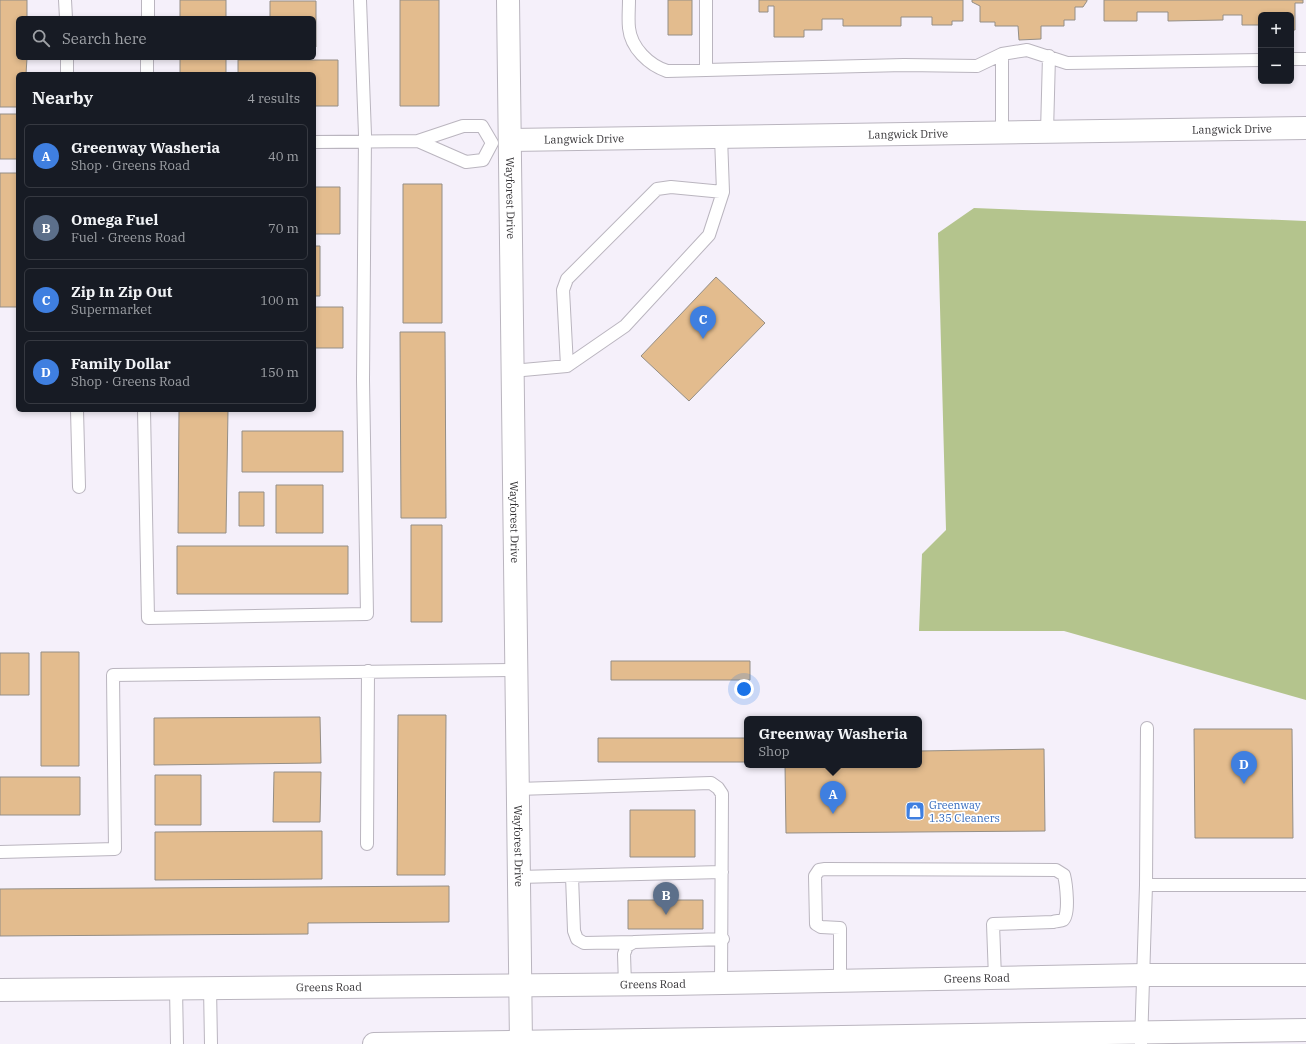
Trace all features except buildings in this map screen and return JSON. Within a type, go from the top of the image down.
[{"type":"main road","name":"Wayforest Drive","points":[[508,0],[501,142],[512,371],[520,1043]]},
{"type":"main road","name":"Langwick Drive","points":[[501,142],[1306,128]]},
{"type":"main road","name":"Greens Road","points":[[0,990],[210,987],[625,985],[1144,975],[1306,975]]},
{"type":"main road","points":[[374,1044],[1141,1038],[1306,1030]]},
{"type":"lane","points":[[65,0],[66,16]]},
{"type":"lane","points":[[148,0],[148,16]]},
{"type":"lane","points":[[144,412],[148,618],[366,614],[363,380],[365,140],[360,0]]},
{"type":"lane","points":[[629,0],[629,30],[643,57],[656,67],[667,71],[904,65],[977,66],[1002,54],[1027,50],[1067,63],[1258,60]]},
{"type":"lane","points":[[706,0],[706,70]]},
{"type":"lane","points":[[1002,54],[1002,133]]},
{"type":"lane","points":[[1047,132],[1049,56]]},
{"type":"lane","points":[[1294,59],[1306,59]]},
{"type":"lane","points":[[67,60],[67,72]]},
{"type":"lane","points":[[147,60],[147,72]]},
{"type":"lane","points":[[316,142],[365,140],[418,141],[463,126],[482,126],[501,142],[483,160],[466,162],[418,141]]},
{"type":"lane","points":[[512,371],[567,366],[625,326],[709,234],[722,192],[721,137]]},
{"type":"lane","points":[[567,366],[563,290],[567,279],[657,189],[671,187],[722,192]]},
{"type":"lane","points":[[77,412],[79,487]]},
{"type":"lane","points":[[0,852],[115,849],[113,675],[516,670]]},
{"type":"lane","points":[[367,844],[368,671]]},
{"type":"lane","points":[[1141,1038],[1146,885],[1147,728]]},
{"type":"lane","points":[[518,789],[711,783],[718,788],[722,794],[721,983]]},
{"type":"lane","points":[[840,981],[840,928],[821,928],[816,924],[815,876],[819,870],[1056,870],[1064,875],[1066,883],[1067,915],[1063,920],[1053,922],[993,924],[995,978]]},
{"type":"lane","points":[[518,877],[722,872]]},
{"type":"lane","points":[[572,876],[574,931],[577,939],[584,943],[722,939]]},
{"type":"lane","points":[[1146,885],[1306,885]]},
{"type":"lane","points":[[625,985],[624,954],[627,946],[634,942]]},
{"type":"lane","points":[[210,987],[210,1044]]},
{"type":"lane","points":[[176,988],[177,1044]]},
{"type":"green space","points":[[974,208],[1306,221],[1306,700],[1064,631],[919,631],[922,554],[946,530],[938,233]]},
{"type":"place","name":"Zip In Zip Out","points":[[703,339]]},
{"type":"place","name":"Family Dollar","points":[[1244,784]]},
{"type":"place","name":"Greenway 1.35 Cleaners","points":[[915,811]]},
{"type":"place","name":"Greenway Washeria","points":[[833,814]]},
{"type":"place","name":"Omega Fuel","points":[[666,915]]}]
